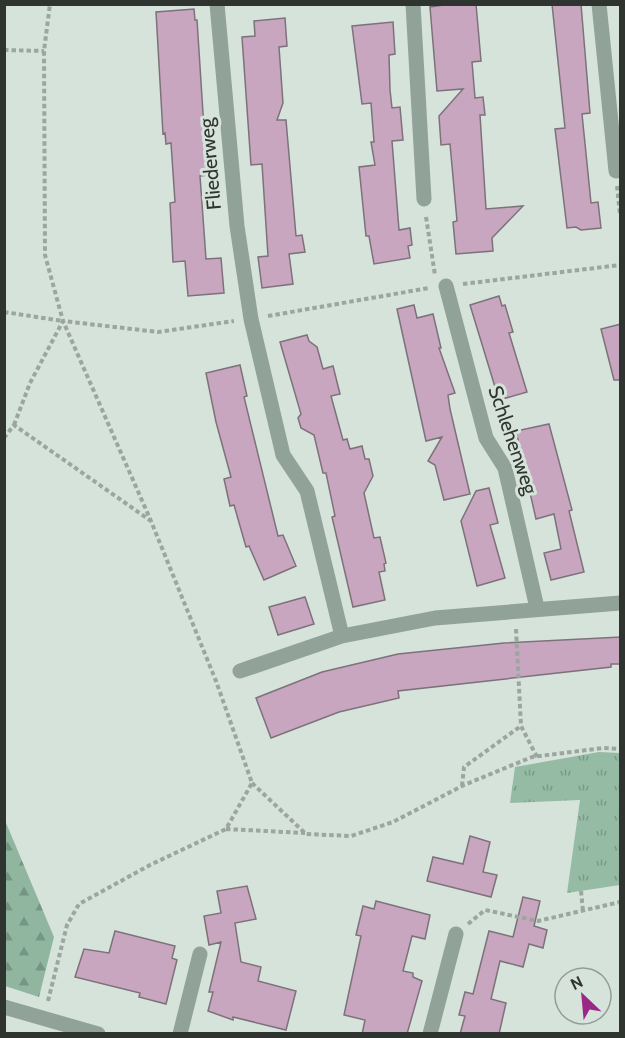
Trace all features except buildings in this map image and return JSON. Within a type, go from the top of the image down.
[{"type":"street","points":[[412,4],[424,199]]},
{"type":"street","points":[[599,4],[616,171]]},
{"type":"street","name":"Fliederweg","points":[[220,5],[237,226],[251,319]]},
{"type":"street","name":"Schlehenweg","points":[[441,286],[486,438],[505,468],[537,608]]},
{"type":"street","points":[[251,319],[283,455],[307,491],[342,636]]},
{"type":"street","points":[[240,670],[342,636],[435,618],[621,603]]},
{"type":"street","points":[[430,1034],[456,934]]},
{"type":"street","points":[[180,1034],[200,954]]},
{"type":"street","points":[[4,1007],[98,1034]]},
{"type":"path","points":[[51,4],[44,51],[45,255],[63,321],[151,521],[216,681],[252,783],[306,834]]},
{"type":"path","points":[[4,51],[44,51]]},
{"type":"path","points":[[616,171],[621,215]]},
{"type":"path","points":[[424,199],[441,286]]},
{"type":"path","points":[[4,312],[158,332],[251,319],[441,286],[621,265]]},
{"type":"path","points":[[4,438],[14,425],[30,383],[63,321]]},
{"type":"path","points":[[14,425],[151,521]]},
{"type":"path","points":[[515,610],[521,726],[537,757]]},
{"type":"path","points":[[462,786],[464,767],[521,726]]},
{"type":"path","points":[[44,1019],[67,925],[79,904],[150,865],[226,829],[351,836],[393,822],[462,786],[537,757],[603,748],[621,749]]},
{"type":"path","points":[[226,829],[252,783]]},
{"type":"path","points":[[581,891],[583,911]]},
{"type":"path","points":[[456,934],[485,910],[538,921],[621,902]]},
{"type":"green space","points":[[599,752],[620,753],[620,885],[567,893],[580,800],[510,803],[515,767]]},
{"type":"green space","points":[[4,818],[54,937],[39,997],[5,986]]}]
